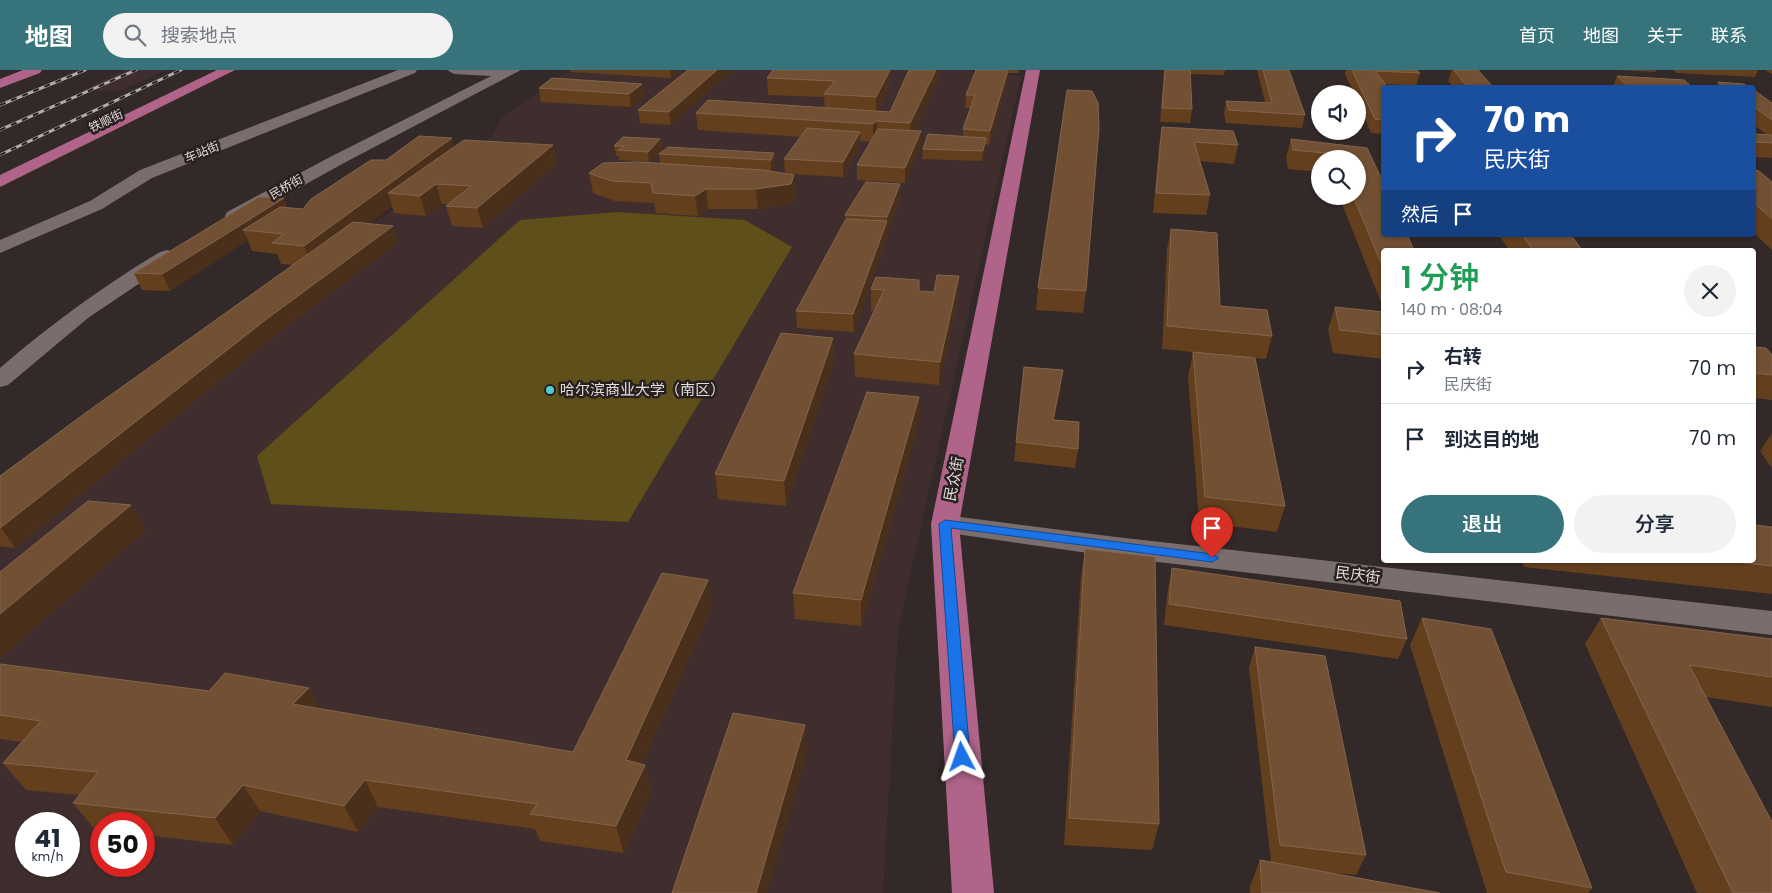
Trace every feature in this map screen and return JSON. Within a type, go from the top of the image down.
[{"type":"main road","points":[[0,79],[24,70]]},
{"type":"main road","points":[[0,84],[35,70]]},
{"type":"main road","name":"铁顺街","points":[[0,173],[212,70]]},
{"type":"main road","points":[[0,182],[228,70]]},
{"type":"main road","name":"民众街","points":[[972,893],[945,524],[1033,70]]},
{"type":"street","name":"车站街","points":[[0,248],[96,205],[146,174],[410,70]]},
{"type":"street","points":[[454,70],[510,72]]},
{"type":"street","name":"民桥街","points":[[221,224],[323,166],[510,72]]},
{"type":"street","points":[[0,380],[50,336],[137,274],[179,249]]},
{"type":"street","name":"民庆街","points":[[945,524],[1116,547],[1772,622]]},
{"type":"shaded area","points":[[125,70],[166,70],[120,91],[80,91]]},
{"type":"shaded area","name":"哈尔滨商业大学（南区）","points":[[569,70],[968,70],[978,73],[1021,76],[898,630],[883,893],[0,893],[0,499],[491,137],[502,118]]},
{"type":"shaded area","points":[[617,212],[745,220],[792,247],[628,522],[271,504],[257,456],[520,220]]},
{"type":"building","points":[[688,70],[717,70],[669,112],[638,110]]},
{"type":"building","points":[[773,70],[890,70],[876,97],[824,94],[835,81],[767,78]]},
{"type":"building","points":[[909,70],[936,70],[910,123],[877,121],[873,124],[696,113],[708,100],[890,112]]},
{"type":"building","points":[[976,70],[1008,70],[990,131],[963,129],[975,95],[966,95]]},
{"type":"building","points":[[1165,70],[1190,70],[1192,109],[1162,108]]},
{"type":"building","points":[[1263,70],[1289,70],[1305,115],[1229,110],[1226,101],[1272,103]]},
{"type":"building","points":[[1352,70],[1417,70],[1420,73],[1375,71],[1386,85],[1381,85],[1381,120],[1375,119],[1366,100],[1366,85],[1359,85]]},
{"type":"building","points":[[1454,70],[1478,70],[1491,85],[1466,85]]},
{"type":"building","points":[[1617,76],[1684,80],[1690,85],[1627,85]]},
{"type":"building","points":[[552,78],[642,84],[629,94],[539,88]]},
{"type":"building","points":[[1718,82],[1746,85],[1722,85]]},
{"type":"building","points":[[1067,90],[1092,91],[1098,103],[1099,128],[1086,291],[1038,288]]},
{"type":"building","points":[[1756,91],[1772,103],[1772,120],[1756,108]]},
{"type":"building","points":[[1162,127],[1233,131],[1238,145],[1194,142],[1210,195],[1156,193]]},
{"type":"building","points":[[807,128],[860,132],[843,162],[784,159]]},
{"type":"building","points":[[878,129],[921,131],[905,168],[857,165]]},
{"type":"building","points":[[928,134],[986,138],[983,151],[923,149]]},
{"type":"building","points":[[1756,134],[1772,135],[1772,143],[1756,142]]},
{"type":"building","points":[[419,136],[452,138],[304,246],[272,243],[284,234],[243,230],[280,207],[303,209],[311,199],[371,160],[386,160]]},
{"type":"building","points":[[623,137],[660,139],[648,152],[618,150],[624,146],[614,146]]},
{"type":"building","points":[[1291,139],[1367,148],[1381,178],[1381,237],[1408,237],[1413,248],[1381,248],[1381,263],[1357,205],[1366,205],[1366,150],[1311,150],[1311,152],[1293,150]]},
{"type":"building","points":[[464,140],[553,145],[477,208],[446,206],[471,186],[436,184],[420,196],[388,193]]},
{"type":"building","points":[[668,147],[774,153],[771,160],[659,154]]},
{"type":"building","points":[[639,162],[763,170],[794,175],[791,184],[756,189],[706,189],[695,196],[653,193],[651,183],[611,181],[589,173],[603,163]]},
{"type":"building","points":[[1756,170],[1772,182],[1772,219],[1756,205]]},
{"type":"building","points":[[866,182],[900,184],[887,217],[845,215]]},
{"type":"building","points":[[259,197],[284,198],[162,274],[134,273]]},
{"type":"building","points":[[846,219],[887,221],[853,314],[796,311]]},
{"type":"building","points":[[353,222],[393,226],[268,318],[0,528],[0,476]]},
{"type":"building","points":[[1171,229],[1217,233],[1220,306],[1267,310],[1272,336],[1167,326]]},
{"type":"building","points":[[1523,237],[1572,237],[1581,248],[1532,248]]},
{"type":"building","points":[[937,275],[959,276],[940,362],[854,354],[884,290],[871,289],[876,277],[919,280],[919,291],[934,292]]},
{"type":"building","points":[[1335,307],[1381,312],[1381,335],[1340,330]]},
{"type":"building","points":[[781,333],[833,338],[784,481],[715,474]]},
{"type":"building","points":[[1756,347],[1766,348],[1772,355],[1772,375],[1756,373]]},
{"type":"building","points":[[1193,352],[1255,358],[1285,506],[1205,497]]},
{"type":"building","points":[[1024,367],[1063,370],[1053,420],[1079,422],[1078,449],[1016,442]]},
{"type":"building","points":[[867,392],[919,397],[861,600],[793,593]]},
{"type":"building","points":[[88,501],[131,505],[0,614],[0,572]]},
{"type":"building","points":[[1756,525],[1772,527],[1772,566],[1744,563],[1756,563]]},
{"type":"building","points":[[1085,549],[1155,557],[1159,824],[1069,818]]},
{"type":"building","points":[[1172,568],[1400,601],[1407,639],[1169,604]]},
{"type":"building","points":[[662,573],[708,580],[626,760],[645,765],[616,826],[530,814],[537,804],[365,780],[344,806],[243,785],[215,818],[73,803],[98,772],[3,763],[41,721],[0,715],[0,664],[209,691],[225,673],[309,688],[293,704],[573,752]]},
{"type":"building","points":[[1422,618],[1491,629],[1592,888],[1506,872]]},
{"type":"building","points":[[1601,618],[1772,639],[1772,677],[1689,665],[1772,822],[1772,893],[1733,893]]},
{"type":"building","points":[[1255,647],[1325,656],[1366,855],[1280,845]]},
{"type":"building","points":[[733,713],[805,725],[756,893],[672,893]]},
{"type":"building","points":[[1260,860],[1440,893],[1262,893]]},
{"type":"railway","points":[[0,105],[85,70]]},
{"type":"railway","points":[[0,130],[136,70]]},
{"type":"railway","points":[[0,155],[181,70]]},
{"type":"place","name":"哈尔滨商业大学（南区）","points":[[550,390]]},
{"type":"route","points":[[962,757],[945,524],[1212,558]]}]
